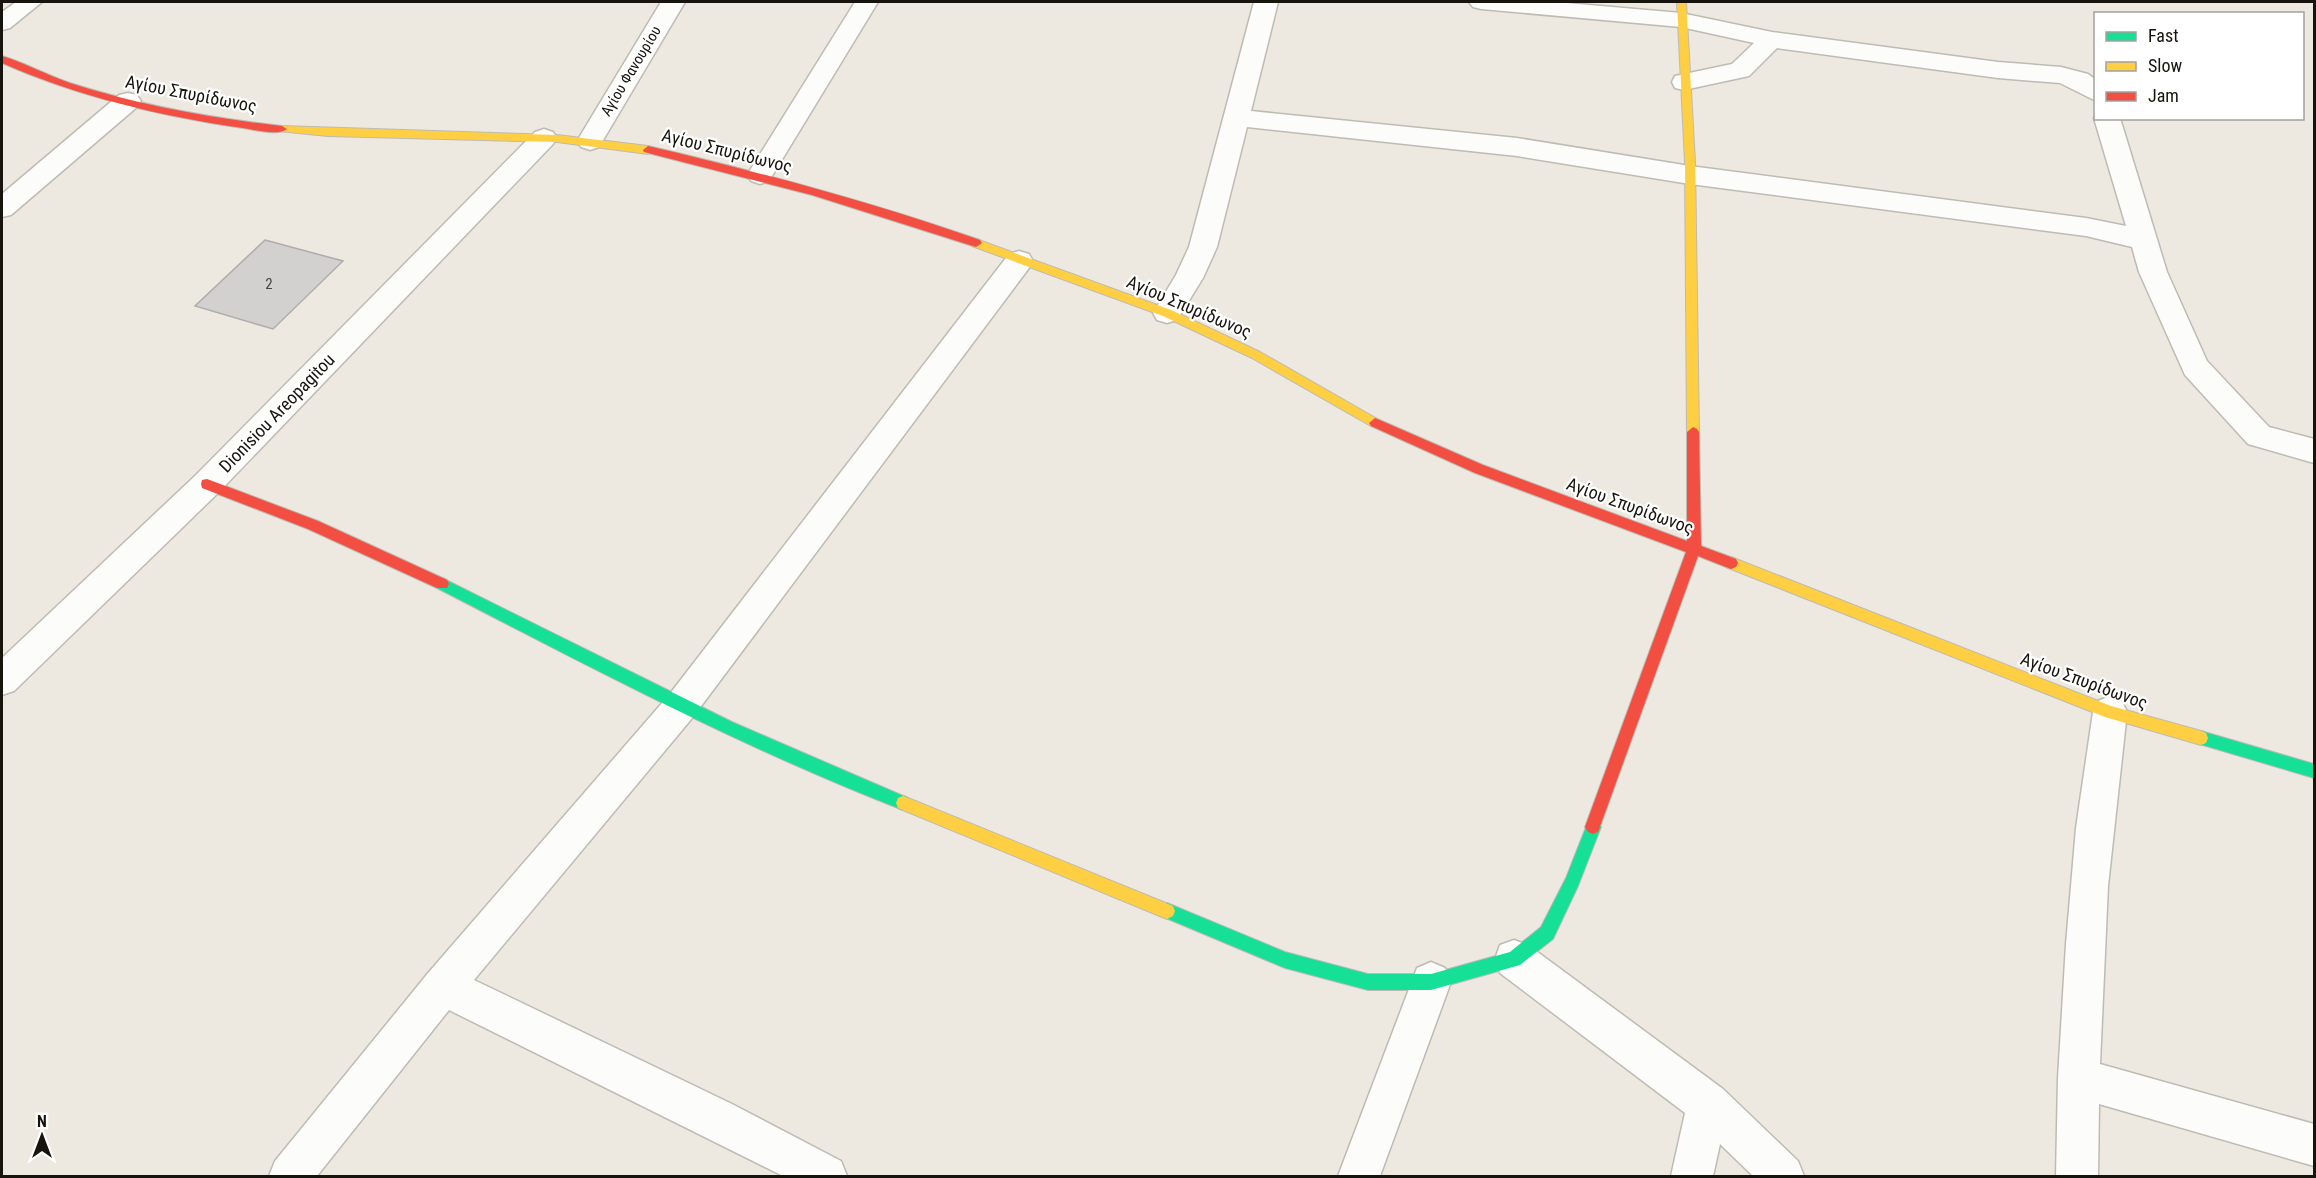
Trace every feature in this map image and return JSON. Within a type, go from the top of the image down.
[{"type":"street","points":[[2,23],[30,2]]},
{"type":"street","name":"Αγίου Φανουρίου","points":[[590,141],[673,2]]},
{"type":"street","points":[[760,175],[866,2]]},
{"type":"street","points":[[1167,313],[1189,278],[1203,247],[1266,2]]},
{"type":"street","points":[[1481,2],[1681,11],[1772,40],[1998,70],[2061,75],[2079,80],[2094,91]]},
{"type":"street","points":[[207,484],[314,525],[407,566],[681,706],[849,782],[1007,844],[1285,960],[1368,982],[1431,982],[1514,960],[1546,933],[1574,881],[1694,548],[1690,175],[1681,11]]},
{"type":"street","points":[[1684,82],[1740,70],[1772,40]]},
{"type":"street","name":"Αγίου Σπυρίδωνος","points":[[2,59],[36,76],[128,101],[233,124],[297,130],[499,134],[590,141],[646,149],[760,175],[924,224],[1018,261],[1167,313],[1256,355],[1365,418],[1458,460],[1694,548],[2110,712],[2314,771]]},
{"type":"street","points":[[2,208],[128,101]]},
{"type":"street","points":[[1236,118],[1517,147],[1690,175],[2086,227],[2144,240]]},
{"type":"street","points":[[2108,120],[2161,292],[2195,367],[2259,436],[2314,451]]},
{"type":"street","name":"Dionisiou Areopagitou","points":[[2,680],[207,484],[544,138]]},
{"type":"street","points":[[290,1176],[443,986],[681,706],[1018,261]]},
{"type":"street","points":[[2077,1176],[2078,1078],[2085,916],[2099,781],[2110,712]]},
{"type":"street","points":[[1514,960],[1708,1104],[1783,1176]]},
{"type":"street","points":[[1359,1176],[1431,982]]},
{"type":"street","points":[[443,986],[717,1119],[826,1176]]},
{"type":"street","points":[[2078,1078],[2314,1145]]},
{"type":"street","points":[[1692,1176],[1708,1104]]},
{"type":"building","points":[[265,240],[343,261],[273,329],[195,306]]},
{"type":"traffic: fast","points":[[442,584],[727,727],[903,803]]},
{"type":"traffic: fast","points":[[2201,738],[2314,771]]},
{"type":"traffic: fast","points":[[1167,911],[1285,960],[1368,982],[1431,982],[1514,959],[1547,933],[1573,881],[1593,827]]},
{"type":"traffic: slow","points":[[1681,2],[1690,162],[1693,432]]},
{"type":"traffic: slow","points":[[282,129],[374,134],[511,136],[603,143],[648,150]]},
{"type":"traffic: slow","points":[[976,243],[1167,313],[1256,355],[1375,423]]},
{"type":"traffic: slow","points":[[1731,563],[2110,712],[2201,738]]},
{"type":"traffic: slow","points":[[903,803],[1167,911]]},
{"type":"traffic: jam","points":[[2,59],[33,73],[102,96],[213,120],[282,129]]},
{"type":"traffic: jam","points":[[648,150],[814,191],[976,243]]},
{"type":"traffic: jam","points":[[1375,423],[1479,469],[1731,563]]},
{"type":"traffic: jam","points":[[1593,827],[1694,548],[1693,432]]},
{"type":"traffic: jam","points":[[207,484],[313,525],[442,584]]}]
